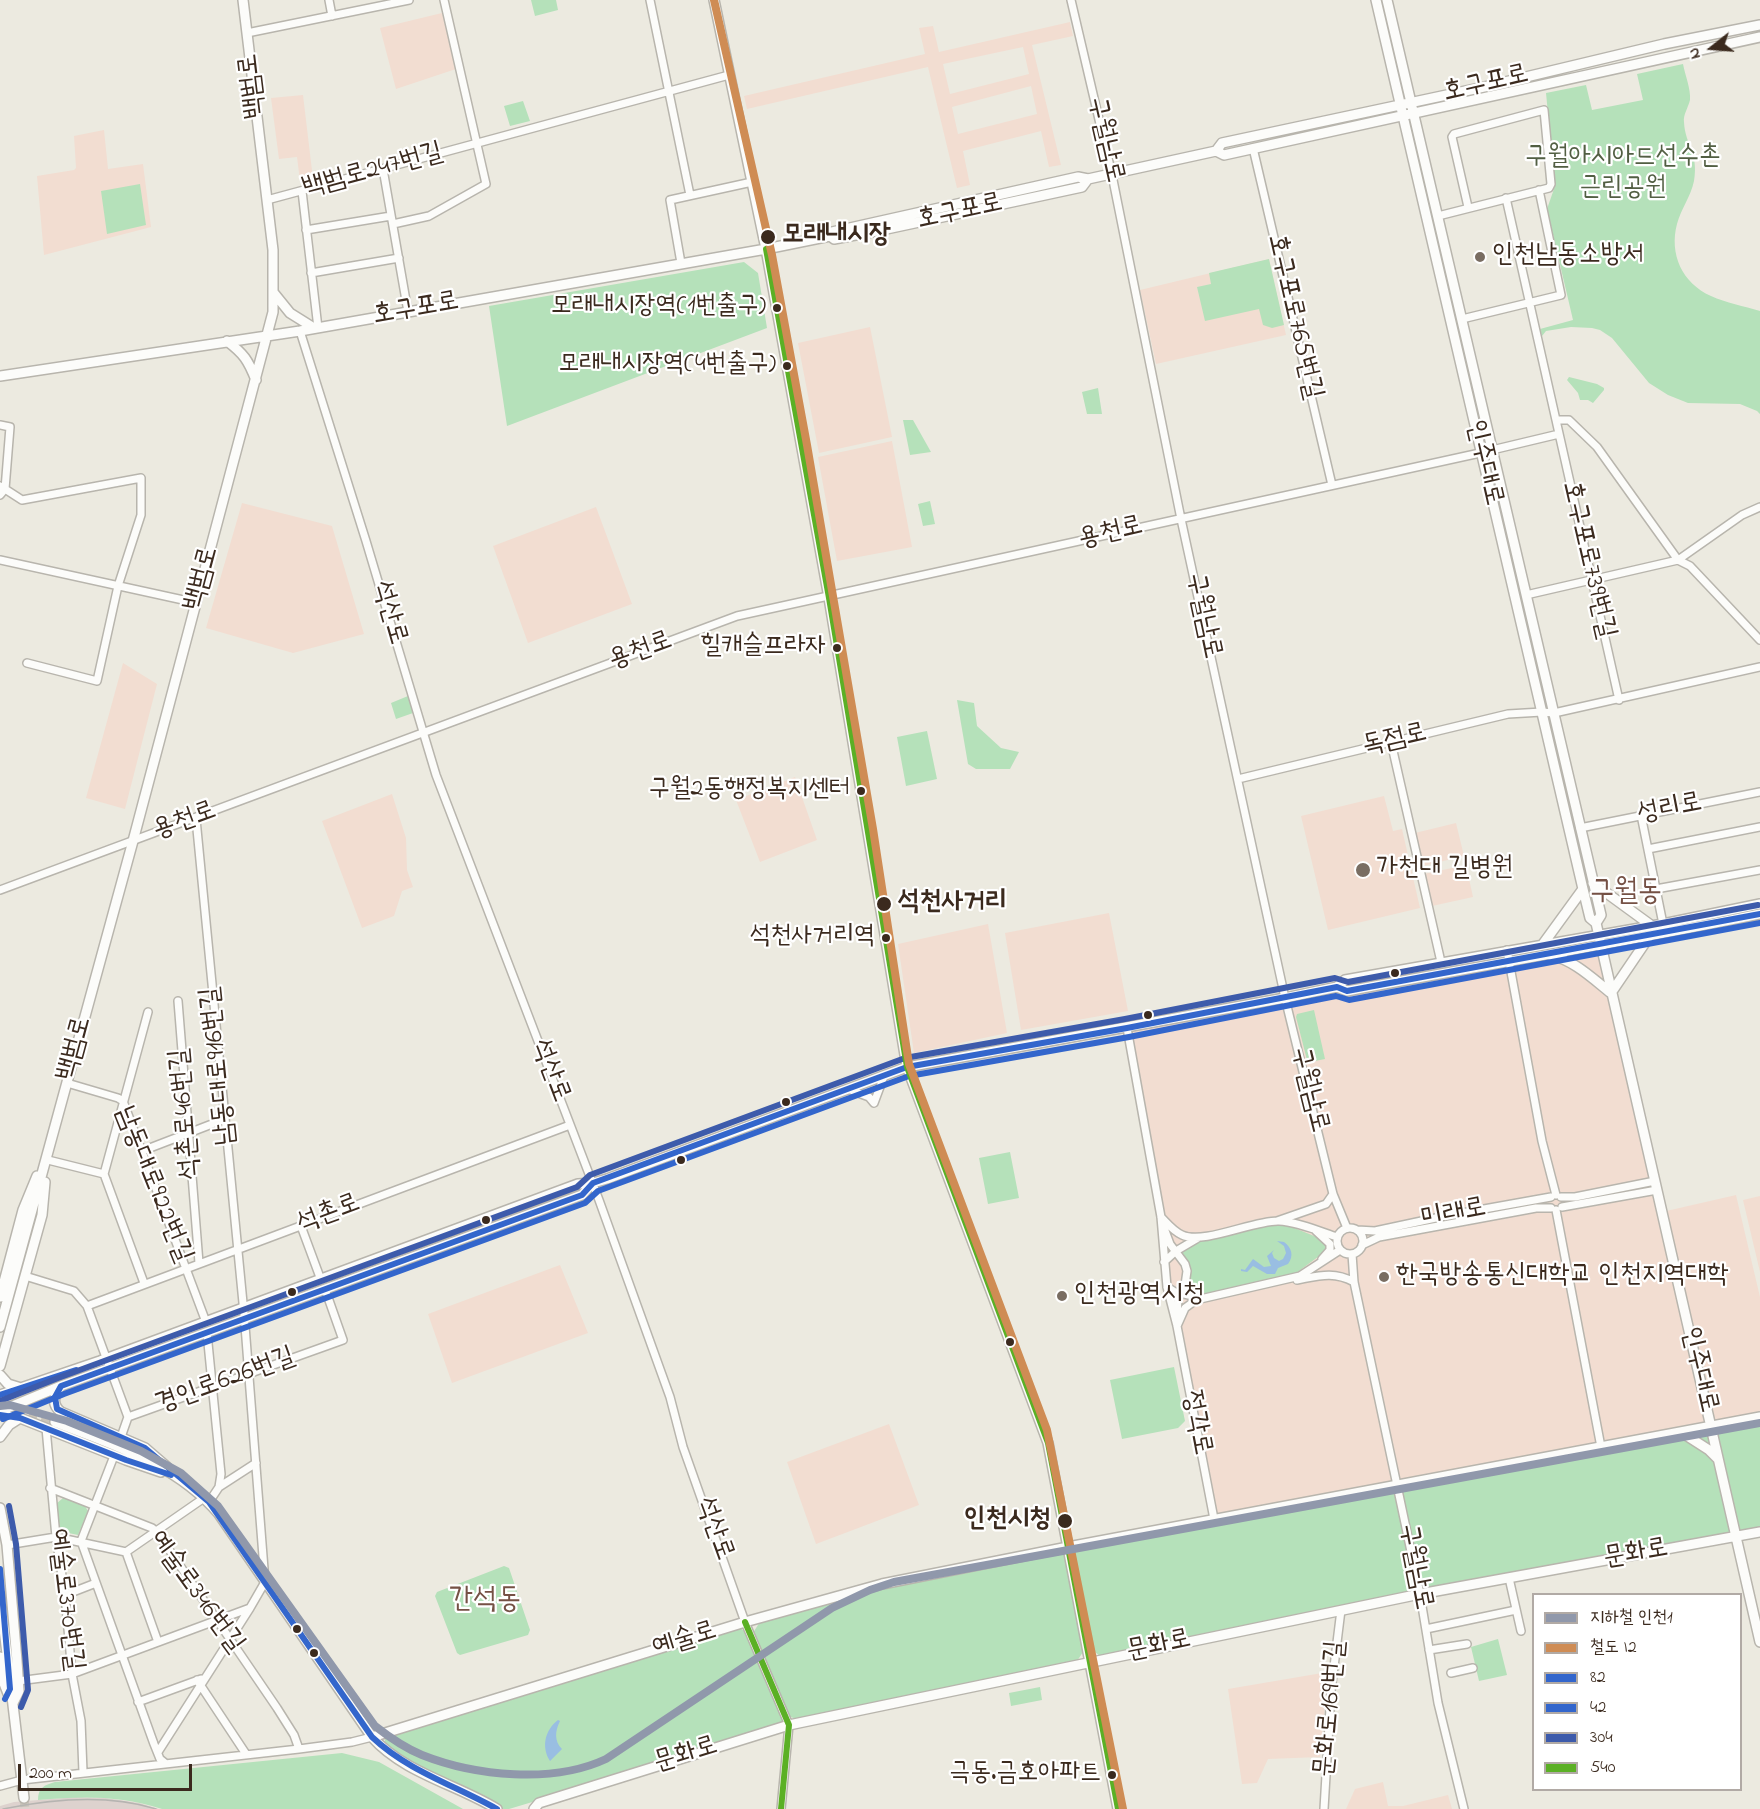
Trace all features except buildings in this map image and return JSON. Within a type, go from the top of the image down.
[{"type":"main road","name":"백범로","points":[[0,1327],[133,841],[273,312],[273,250],[243,0]]},
{"type":"main road","points":[[714,0],[766,249],[829,598],[907,1068],[1040,1418],[1052,1461],[1118,1809]]},
{"type":"main road","name":"인주대로","points":[[1376,0],[1405,103]]},
{"type":"main road","name":"인주대로","points":[[1387,0],[1407,114],[1480,453],[1590,918],[1596,922],[1760,1642]]},
{"type":"main road","name":"호구포로","points":[[1216,151],[1222,143],[1664,44],[1760,25]]},
{"type":"main road","name":"호구포로","points":[[0,376],[300,331],[766,249],[1078,177],[1088,179],[1112,175],[1216,151],[1224,155],[1760,37]]},
{"type":"main road","name":"인주대로","points":[[1407,114],[1438,216],[1601,915],[1596,922]]},
{"type":"main road","points":[[273,292],[290,313],[316,328]]},
{"type":"main road","points":[[226,341],[244,356],[256,381]]},
{"type":"main road","points":[[1593,883],[1652,926]]},
{"type":"main road","points":[[1544,949],[1583,889]]},
{"type":"main road","points":[[1600,940],[1652,926],[1760,903]]},
{"type":"main road","points":[[1337,987],[1347,991],[1508,955],[1600,940],[1649,937],[1760,914]]},
{"type":"main road","points":[[1544,949],[1566,960],[1611,993],[1649,937]]},
{"type":"main road","points":[[0,1395],[207,1333],[244,1314],[323,1284],[582,1195],[593,1183],[907,1068],[1285,998],[1337,987],[1345,980],[1441,962],[1508,955]]},
{"type":"main road","name":"백범로","points":[[0,1366],[42,1215],[49,1149]]},
{"type":"main road","name":"백범로","points":[[0,1297],[22,1210],[49,1149]]},
{"type":"main road","points":[[0,1413],[206,1322],[244,1314]]},
{"type":"main road","points":[[0,1375],[8,1384],[23,1388]]},
{"type":"main road","points":[[62,1386],[55,1397],[57,1409],[145,1448],[206,1500],[372,1737],[388,1753],[497,1809]]},
{"type":"main road","points":[[51,1427],[52,1416],[61,1412]]},
{"type":"main road","points":[[0,1413],[130,1452],[178,1477]]},
{"type":"main road","name":"예술로","points":[[372,1737],[745,1622],[882,1584],[1214,1519],[1760,1417]]},
{"type":"main road","points":[[0,1437],[9,1425],[20,1418]]},
{"type":"main road","points":[[51,1427],[114,1456],[178,1477]]},
{"type":"main road","points":[[1681,1431],[1718,1459]]},
{"type":"main road","points":[[0,1508],[7,1545],[19,1691],[13,1703]]},
{"type":"main road","name":"문화로","points":[[534,1809],[539,1803],[593,1785],[789,1725],[1420,1594],[1760,1532]]},
{"type":"main road","points":[[0,1595],[24,1798]]},
{"type":"main road","points":[[0,1657],[6,1691],[13,1703]]},
{"type":"street","points":[[328,0],[332,16]]},
{"type":"street","points":[[247,33],[332,16],[381,3],[409,0]]},
{"type":"street","name":"백범로247번길","points":[[393,224],[429,216],[486,184],[444,0]]},
{"type":"street","points":[[650,0],[690,195]]},
{"type":"street","name":"구월남로","points":[[1071,0],[1112,175],[1181,519],[1285,998],[1333,1194],[1347,1228]]},
{"type":"street","name":"백범로247번길","points":[[267,200],[729,75]]},
{"type":"street","points":[[1438,216],[1548,188],[1551,184],[1544,110],[1452,137],[1468,207]]},
{"type":"street","name":"호구포로765번길","points":[[1253,148],[1332,485]]},
{"type":"street","points":[[383,169],[408,312]]},
{"type":"street","points":[[681,263],[670,200],[752,182]]},
{"type":"street","points":[[1462,319],[1561,295],[1539,190]]},
{"type":"street","points":[[302,191],[316,328]]},
{"type":"street","name":"호구포로739번길","points":[[1506,198],[1619,700]]},
{"type":"street","points":[[306,230],[391,216]]},
{"type":"street","points":[[311,273],[399,258]]},
{"type":"street","name":"석산로","points":[[300,331],[366,541],[435,776],[593,1183],[670,1397],[683,1447],[745,1622],[789,1725],[781,1809]]},
{"type":"street","name":"호구포로739번길","points":[[1556,420],[1569,420],[1585,434],[1678,560],[1690,566],[1760,640]]},
{"type":"street","points":[[0,425],[10,427],[2,490],[22,500],[141,478],[141,515],[118,585],[97,681],[27,663]]},
{"type":"street","points":[[1492,450],[1559,434]]},
{"type":"street","name":"용천로","points":[[0,890],[737,616],[829,598],[1480,453]]},
{"type":"street","points":[[1526,595],[1678,560],[1742,515],[1760,507]]},
{"type":"street","points":[[0,560],[197,603]]},
{"type":"street","name":"독점로","points":[[1238,779],[1508,714],[1554,713],[1760,667]]},
{"type":"street","points":[[1391,742],[1441,962]]},
{"type":"street","name":"성리로","points":[[1580,828],[1760,792]]},
{"type":"street","points":[[1641,815],[1663,924]]},
{"type":"street","name":"남동대로916번길","points":[[196,819],[244,1314],[265,1582]]},
{"type":"street","points":[[1648,849],[1760,827]]},
{"type":"street","points":[[1656,889],[1760,870]]},
{"type":"street","points":[[1508,955],[1542,1141],[1556,1196],[1564,1202],[1556,1208]]},
{"type":"street","name":"석촌로46번길","points":[[178,1001],[199,1263]]},
{"type":"street","points":[[144,1283],[104,1174],[148,1012]]},
{"type":"street","points":[[1127,1028],[1161,1217],[1182,1235],[1201,1237]]},
{"type":"street","points":[[848,1089],[869,1097],[874,1103],[884,1076]]},
{"type":"street","name":"남동대로922번길","points":[[67,1083],[123,1101],[206,1322]]},
{"type":"street","points":[[142,1151],[225,1119]]},
{"type":"street","name":"석촌로","points":[[87,1306],[570,1125]]},
{"type":"street","points":[[48,1160],[104,1174]]},
{"type":"street","name":"미래로","points":[[1357,1230],[1375,1231],[1556,1196],[1575,1197],[1656,1186]]},
{"type":"street","name":"미래로","points":[[1362,1245],[1379,1237],[1536,1208],[1556,1208],[1656,1186]]},
{"type":"street","points":[[1164,1262],[1176,1251],[1201,1237],[1277,1221],[1326,1204],[1333,1194]]},
{"type":"street","points":[[1556,1196],[1549,1202],[1556,1208],[1601,1447]]},
{"type":"street","name":"정각로","points":[[1161,1217],[1170,1244],[1187,1270],[1177,1309],[1177,1326]]},
{"type":"street","name":"정각로","points":[[1161,1217],[1167,1287],[1177,1326],[1214,1519]]},
{"type":"street","points":[[1277,1221],[1314,1229],[1337,1237]]},
{"type":"street","points":[[301,1226],[323,1284]]},
{"type":"street","points":[[1347,1228],[1357,1230],[1362,1235],[1362,1245],[1359,1251],[1346,1254],[1340,1250],[1337,1237],[1347,1228]]},
{"type":"street","points":[[1314,1229],[1330,1244],[1330,1250],[1318,1264]]},
{"type":"street","points":[[1177,1326],[1190,1304],[1204,1298],[1300,1276],[1340,1250]]},
{"type":"street","name":"구월남로","points":[[1352,1254],[1354,1282],[1420,1594],[1438,1702],[1464,1809]]},
{"type":"street","points":[[1288,1279],[1294,1281],[1329,1274],[1354,1282]]},
{"type":"street","points":[[25,1276],[74,1291],[87,1306],[128,1417]]},
{"type":"street","name":"경인로626번길","points":[[121,1437],[128,1417],[343,1340],[323,1284]]},
{"type":"street","points":[[1167,1287],[1180,1293],[1204,1298]]},
{"type":"street","points":[[207,1333],[221,1474],[219,1487]]},
{"type":"street","name":"예술로370번길","points":[[51,1427],[50,1488],[65,1595],[72,1674],[81,1721],[83,1772]]},
{"type":"street","points":[[114,1456],[81,1541],[138,1702],[160,1759],[165,1763]]},
{"type":"street","points":[[7,1545],[56,1537],[126,1552],[155,1531],[206,1500],[219,1487],[256,1463]]},
{"type":"street","name":"예술로346번길","points":[[50,1488],[155,1531],[277,1708],[294,1735],[299,1749]]},
{"type":"street","points":[[126,1552],[158,1642]]},
{"type":"street","points":[[1509,1578],[1521,1631]]},
{"type":"street","points":[[138,1702],[198,1683],[206,1677],[265,1582]]},
{"type":"street","points":[[65,1595],[96,1583]]},
{"type":"street","points":[[18,1681],[72,1674],[250,1608]]},
{"type":"street","name":"문화로169번길","points":[[1324,1809],[1331,1691],[1341,1610]]},
{"type":"street","points":[[1426,1629],[1516,1610]]},
{"type":"street","points":[[1429,1650],[1467,1644]]},
{"type":"street","points":[[1451,1673],[1473,1668]]},
{"type":"street","points":[[151,1765],[198,1683]]},
{"type":"street","points":[[198,1683],[246,1754]]},
{"type":"street","name":"예술로","points":[[0,1786],[22,1780],[299,1749],[372,1737]]},
{"type":"shaded area","points":[[442,13],[456,69],[396,89],[380,28]]},
{"type":"shaded area","name":"모래내시장","points":[[1070,22],[1073,36],[1032,45],[1061,165],[1049,167],[1041,131],[963,151],[970,185],[957,188],[928,67],[747,109],[744,96],[925,54],[919,28],[933,26],[939,52]],"holes":[[[1023,47],[1029,74],[950,94],[943,64]],[[1031,86],[1037,114],[958,134],[952,107]]]},
{"type":"shaded area","points":[[303,95],[313,179],[300,181],[297,157],[279,159],[271,98]]},
{"type":"shaded area","points":[[104,130],[108,169],[143,164],[151,227],[44,255],[37,176],[74,170],[76,168],[74,136]]},
{"type":"shaded area","points":[[1269,259],[1286,335],[1156,364],[1140,290]]},
{"type":"shaded area","points":[[870,327],[892,437],[819,453],[798,343]]},
{"type":"shaded area","points":[[892,441],[912,547],[837,561],[818,457]]},
{"type":"shaded area","points":[[242,503],[332,526],[364,634],[293,653],[206,628]]},
{"type":"shaded area","points":[[596,507],[632,604],[528,643],[493,546]]},
{"type":"shaded area","points":[[123,663],[157,684],[125,809],[86,798]]},
{"type":"shaded area","points":[[795,777],[817,840],[760,862],[736,800]]},
{"type":"shaded area","points":[[392,794],[406,838],[407,870],[413,887],[402,891],[394,916],[362,928],[322,821]]},
{"type":"shaded area","name":"가천대 길병원","points":[[1384,796],[1393,831],[1402,829],[1420,908],[1328,930],[1301,816]]},
{"type":"shaded area","name":"가천대 길병원","points":[[1456,823],[1464,856],[1423,866],[1415,833]]},
{"type":"shaded area","name":"가천대 길병원","points":[[1466,865],[1473,897],[1432,906],[1424,874]]},
{"type":"shaded area","points":[[1109,913],[1128,1011],[1021,1030],[1005,933]]},
{"type":"shaded area","points":[[988,924],[1007,1033],[914,1053],[898,944]]},
{"type":"shaded area","points":[[1601,945],[1662,1212],[1736,1195],[1760,1297],[1760,1417],[1214,1519],[1167,1287],[1161,1217],[1127,1028]]},
{"type":"shaded area","points":[[1760,1196],[1760,1272],[1743,1200]]},
{"type":"shaded area","points":[[560,1265],[588,1333],[452,1383],[428,1314]]},
{"type":"shaded area","points":[[889,1424],[919,1505],[816,1544],[787,1462]]},
{"type":"shaded area","points":[[1328,1672],[1320,1757],[1268,1759],[1257,1783],[1242,1784],[1228,1689]]},
{"type":"shaded area","points":[[1383,1782],[1388,1806],[1403,1806],[1448,1795],[1452,1809],[1346,1809],[1355,1789]]},
{"type":"shaded area","points":[[76,1797],[106,1798],[139,1803],[159,1809],[0,1809],[0,1806],[14,1802]]},
{"type":"green space","points":[[531,0],[556,0],[558,10],[535,16]]},
{"type":"green space","name":"구월아시아드선수촌 근린공원","points":[[1683,64],[1690,96],[1684,122],[1695,171],[1693,187],[1677,224],[1675,246],[1677,257],[1685,275],[1701,290],[1723,301],[1760,311],[1760,414],[1740,404],[1688,403],[1668,395],[1649,383],[1612,338],[1600,330],[1571,327],[1546,331],[1542,336],[1540,329],[1573,320],[1547,209],[1555,186],[1546,93],[1586,85],[1592,110],[1643,100],[1637,74]]},
{"type":"green space","points":[[523,101],[530,121],[510,126],[504,106]]},
{"type":"green space","points":[[140,184],[146,225],[107,234],[101,191]]},
{"type":"green space","points":[[1269,259],[1284,325],[1272,328],[1263,325],[1259,309],[1205,321],[1197,287],[1211,284],[1209,273]]},
{"type":"green space","points":[[744,262],[758,273],[767,328],[507,426],[489,306]]},
{"type":"green space","points":[[1569,377],[1597,384],[1604,390],[1593,403],[1580,400],[1578,393],[1567,380]]},
{"type":"green space","points":[[1098,388],[1102,414],[1087,414],[1082,392]]},
{"type":"green space","points":[[903,420],[913,420],[931,452],[910,455]]},
{"type":"green space","points":[[930,501],[935,524],[923,526],[918,504]]},
{"type":"green space","points":[[408,696],[413,713],[396,719],[391,703]]},
{"type":"green space","points":[[957,700],[974,703],[977,726],[1001,748],[1019,752],[1010,769],[976,769],[968,764]]},
{"type":"green space","points":[[927,731],[937,779],[906,786],[897,737]]},
{"type":"green space","points":[[1314,1010],[1325,1059],[1310,1062],[1307,1060],[1296,1017],[1297,1014]]},
{"type":"green space","points":[[1010,1152],[1019,1198],[988,1204],[979,1158]]},
{"type":"green space","points":[[1277,1221],[1324,1240],[1326,1251],[1288,1279],[1204,1298],[1180,1293],[1187,1271],[1176,1251],[1201,1237]]},
{"type":"green space","points":[[1174,1367],[1185,1421],[1178,1428],[1122,1439],[1110,1380]]},
{"type":"green space","points":[[1760,1417],[1760,1529],[1422,1590],[1419,1586],[1410,1596],[1104,1659],[1087,1646],[1075,1664],[803,1722],[786,1715],[782,1727],[509,1809],[496,1809],[388,1753],[384,1744],[386,1736],[736,1625],[751,1636],[763,1617],[870,1588],[1057,1549],[1070,1559],[1068,1547]]},
{"type":"green space","points":[[63,1498],[85,1506],[88,1511],[78,1535],[59,1531],[56,1504]]},
{"type":"green space","points":[[504,1566],[509,1568],[530,1630],[528,1635],[460,1655],[457,1653],[435,1596],[437,1592]]},
{"type":"green space","points":[[1498,1639],[1507,1675],[1479,1681],[1471,1647]]},
{"type":"green space","points":[[1040,1687],[1042,1700],[1011,1706],[1009,1693]]},
{"type":"green space","points":[[342,1753],[379,1762],[463,1809],[162,1809],[115,1799],[38,1800],[42,1788],[55,1782]]},
{"type":"water","points":[[1277,1241],[1284,1242],[1290,1249],[1291,1258],[1288,1264],[1278,1268],[1275,1274],[1267,1274],[1253,1266],[1247,1272],[1241,1271],[1241,1269],[1245,1270],[1253,1259],[1264,1267],[1271,1266],[1267,1256],[1274,1250],[1272,1253],[1274,1258],[1279,1261],[1283,1259],[1286,1253],[1284,1246]]},
{"type":"water","points":[[558,1720],[560,1721],[556,1732],[559,1746],[562,1749],[550,1761],[545,1745],[546,1739],[550,1729]]},
{"type":"tunnel","points":[[2,1410],[31,1414],[55,1422]]},
{"type":"tunnel","points":[[24,1798],[25,1809]]},
{"type":"railway","points":[[3,1809],[80,1800],[119,1801],[156,1809]]},
{"type":"metro line","name":"인천1","points":[[0,1406],[10,1405],[67,1421],[141,1451],[181,1473],[218,1506],[375,1726],[397,1742],[422,1755],[466,1768],[514,1774],[562,1772],[606,1759],[832,1608],[870,1590],[894,1582],[1760,1423]]},
{"type":"rail line","name":"I2","points":[[714,0],[772,255],[807,445],[873,829],[909,1064],[1047,1430],[1123,1809]]},
{"type":"transit line","name":"540","points":[[766,249],[829,598],[907,1067],[1048,1443],[1118,1809]]},
{"type":"transit line","name":"304","points":[[0,1401],[577,1187],[590,1175],[905,1058],[1125,1019],[1335,978],[1348,982],[1758,905]]},
{"type":"transit line","name":"82","points":[[497,1809],[416,1768],[372,1737],[209,1502],[145,1448],[57,1409],[55,1397],[61,1386],[582,1195],[593,1183],[907,1067],[1127,1028],[1337,987],[1347,991],[1760,914]]},
{"type":"transit line","name":"42","points":[[3,1419],[64,1394],[585,1203],[598,1191],[909,1076],[1129,1037],[1336,996],[1349,1000],[1760,923]]},
{"type":"transit line","name":"82","points":[[0,1395],[76,1370]]},
{"type":"transit line","name":"82","points":[[0,1415],[20,1418],[126,1460],[171,1475]]},
{"type":"transit line","name":"304","points":[[9,1506],[16,1544],[28,1690],[21,1707]]},
{"type":"transit line","name":"42","points":[[0,1569],[10,1689],[5,1699]]},
{"type":"transit line","name":"540","points":[[745,1622],[789,1725],[781,1809]]},
{"type":"place","name":"모래내시장","points":[[768,237]]},
{"type":"place","name":"인천남동소방서","points":[[1480,257]]},
{"type":"place","name":"모래내시장역(1번출구)","points":[[777,308]]},
{"type":"place","name":"모래내시장역(4번출구)","points":[[787,366]]},
{"type":"place","name":"힐캐슬프라자","points":[[837,648]]},
{"type":"place","name":"구월2동행정복지센터","points":[[861,791]]},
{"type":"place","name":"가천대 길병원","points":[[1363,870]]},
{"type":"place","name":"석천사거리","points":[[884,904]]},
{"type":"place","name":"석천사거리역","points":[[886,938]]},
{"type":"place","name":"한국방송통신대학교 인천지역대학","points":[[1384,1277]]},
{"type":"place","name":"인천광역시청","points":[[1062,1296]]},
{"type":"place","name":"인천시청","points":[[1065,1521]]},
{"type":"place","name":"극동.금호아파트","points":[[1112,1775]]},
{"type":"district","name":"구월동","points":[[1626,894]]},
{"type":"district","name":"간석동","points":[[485,1602]]}]
